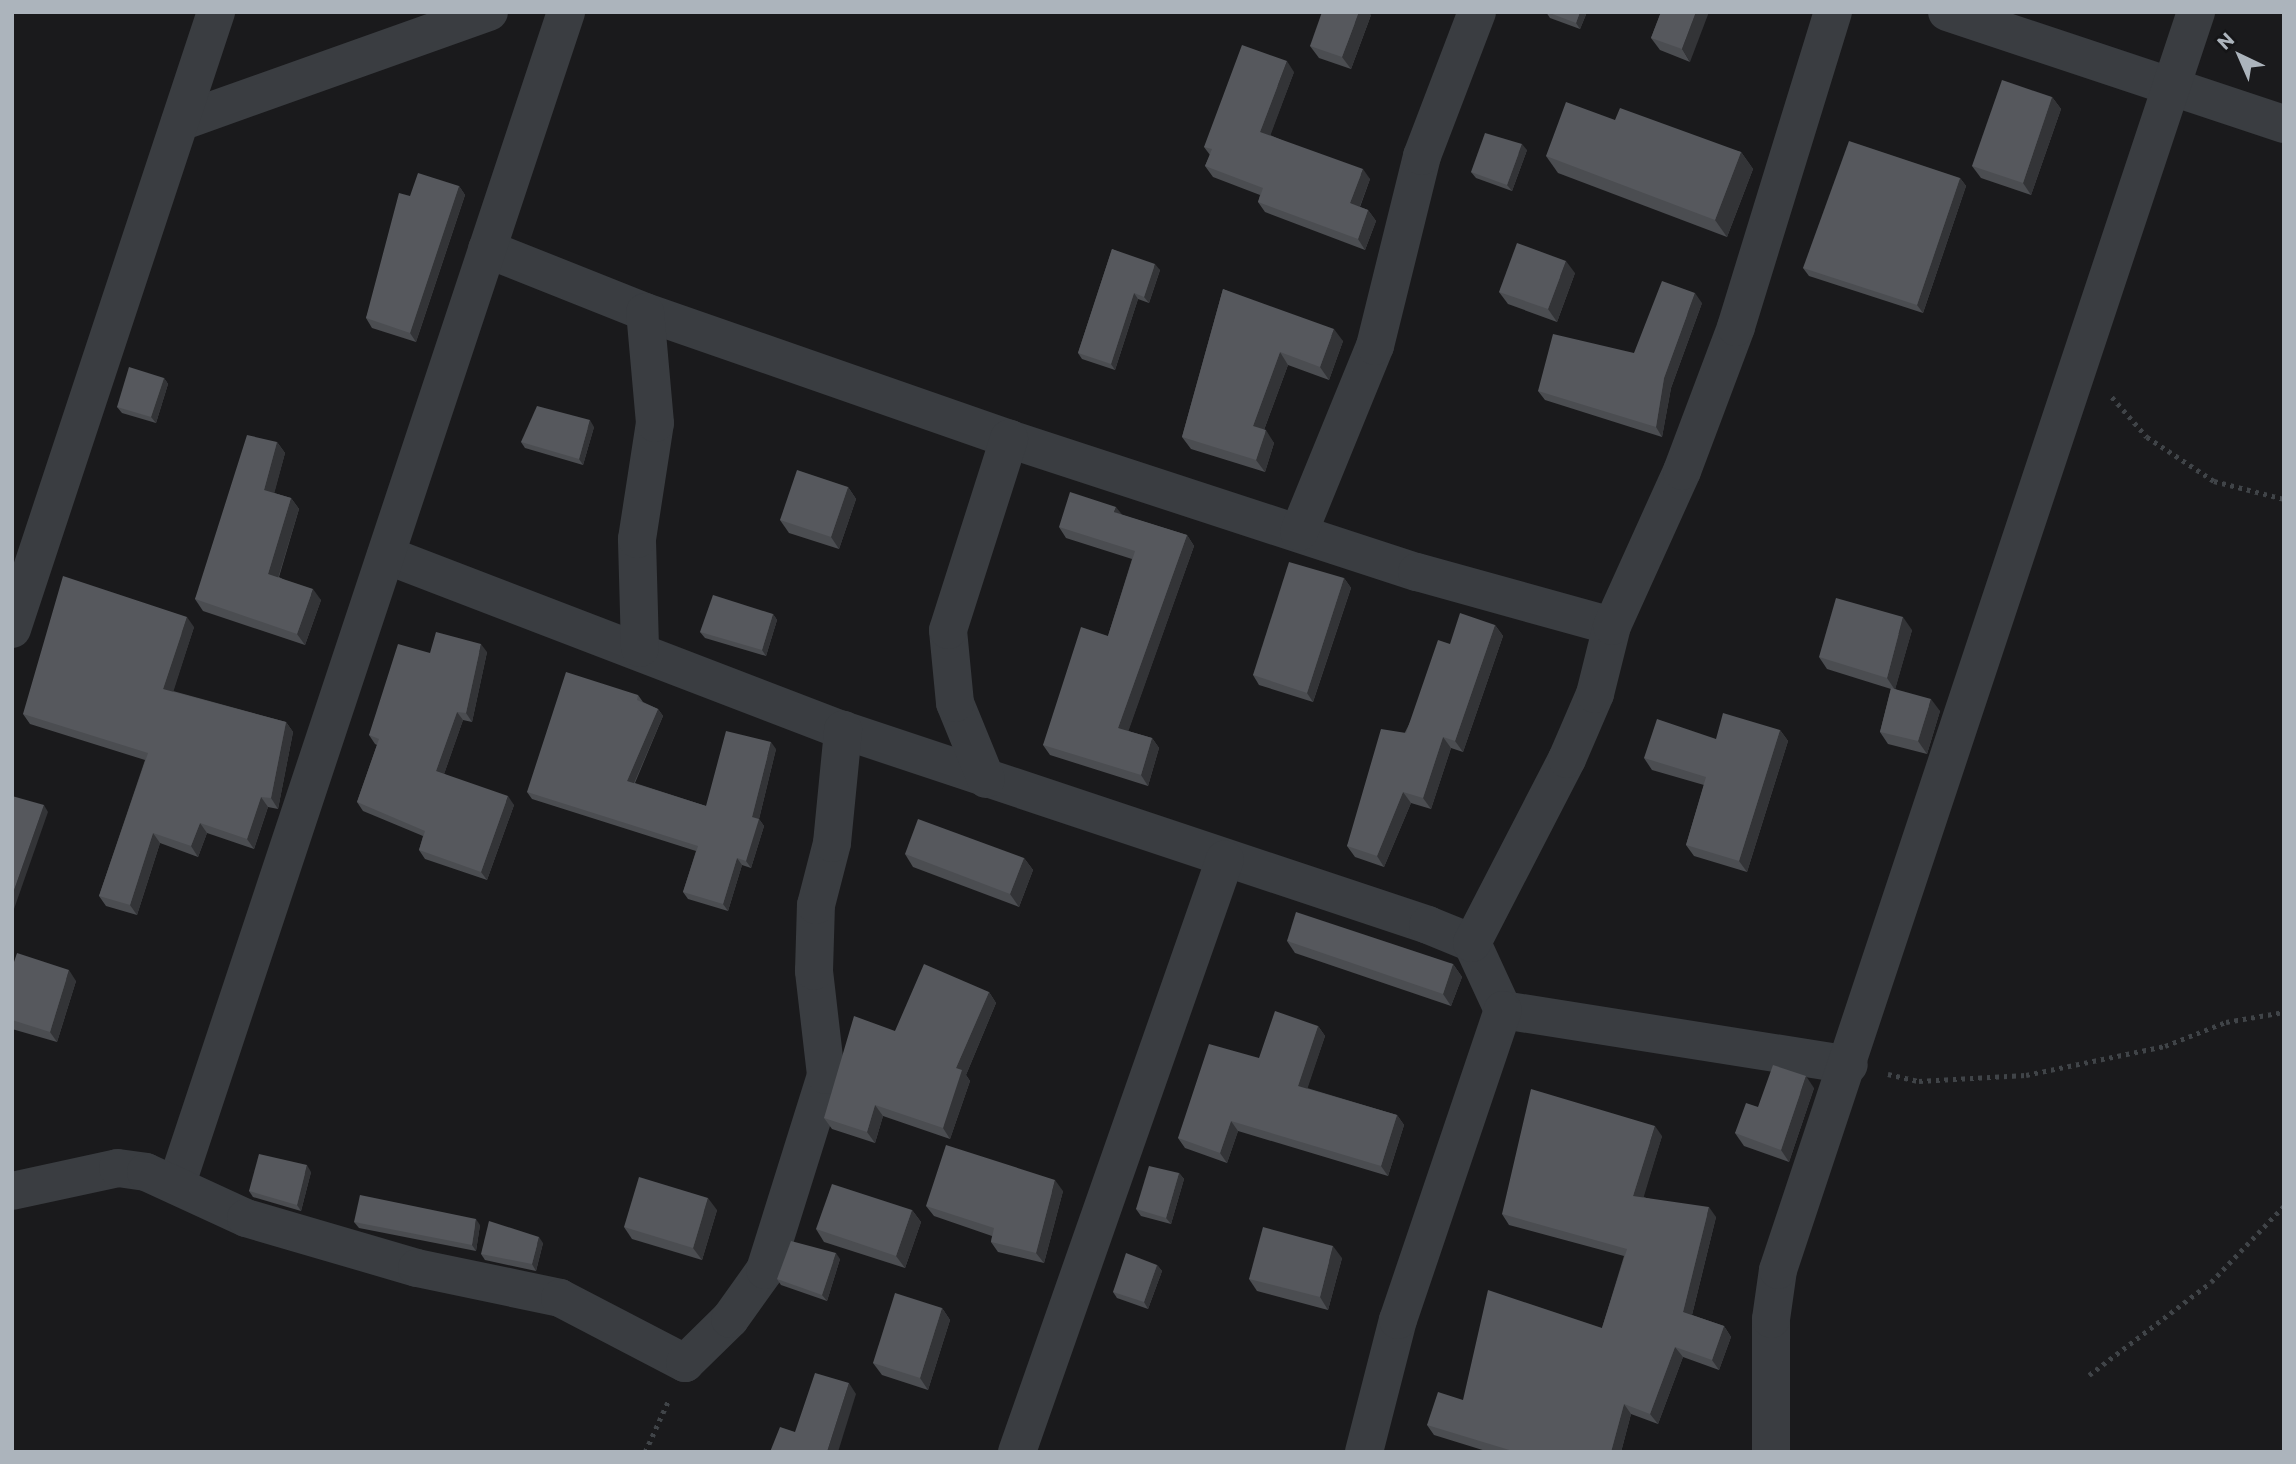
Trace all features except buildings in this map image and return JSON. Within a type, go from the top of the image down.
[{"type":"street","points":[[12,629],[216,12]]},
{"type":"street","points":[[180,122],[489,12]]},
{"type":"street","points":[[177,1183],[566,12]]},
{"type":"street","points":[[1299,532],[1375,346],[1422,156],[1477,12]]},
{"type":"street","points":[[1472,943],[1567,759],[1612,626],[1736,327],[1833,12]]},
{"type":"street","points":[[1947,12],[2284,124]]},
{"type":"street","points":[[1771,1452],[1771,1319],[1779,1270],[2196,12]]},
{"type":"street","points":[[487,248],[645,312],[1009,439],[1299,532],[1612,626]]},
{"type":"street","points":[[640,648],[637,539],[655,423],[645,312]]},
{"type":"street","points":[[986,779],[955,703],[948,630],[1009,439]]},
{"type":"street","points":[[386,555],[640,648],[843,730],[1472,943],[1503,1010],[1398,1320],[1364,1452]]},
{"type":"street","points":[[12,1191],[118,1168],[177,1183],[246,1218],[417,1268],[560,1298],[685,1363],[730,1319],[765,1270],[826,1075],[814,971],[816,905],[832,843],[843,730]]},
{"type":"street","points":[[1017,1452],[1225,859]]},
{"type":"street","points":[[1503,1010],[1849,1065]]},
{"type":"path","points":[[2080,361],[2147,437],[2214,481],[2284,499]]},
{"type":"path","points":[[1849,1065],[1919,1081],[2026,1075],[2165,1046],[2226,1022],[2284,1012]]},
{"type":"path","points":[[2089,1375],[2211,1282],[2284,1206]]},
{"type":"path","points":[[645,1452],[685,1363]]}]
